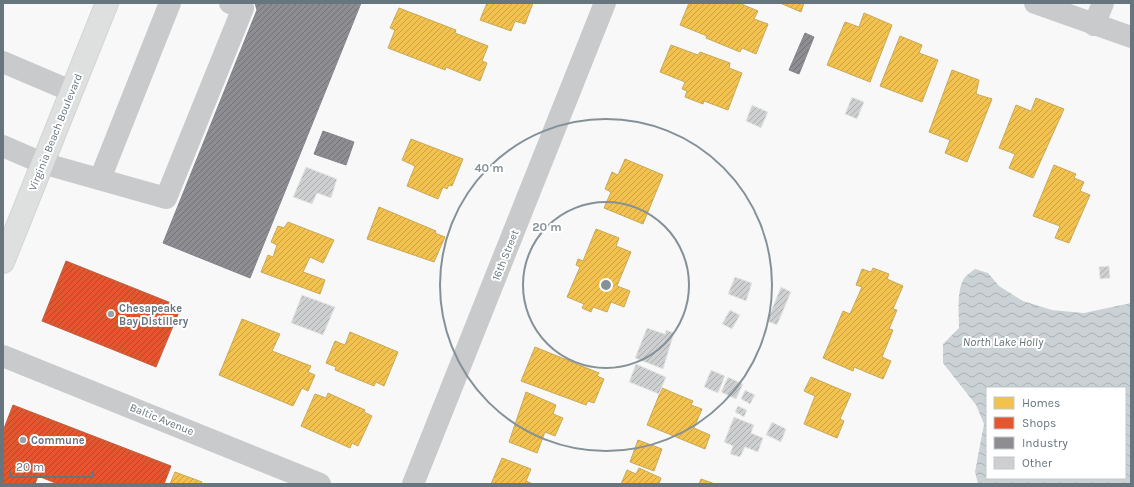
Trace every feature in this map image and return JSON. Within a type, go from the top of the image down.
[{"type":"main road","name":"Virginia Beach Boulevard","points":[[3,262],[107,3]]},
{"type":"street","points":[[100,179],[170,3]]},
{"type":"street","points":[[3,146],[42,162],[166,198],[243,8],[230,3]]},
{"type":"street","name":"16th Street","points":[[413,484],[606,3]]},
{"type":"street","points":[[1035,3],[1131,37]]},
{"type":"street","points":[[1094,25],[1102,3]]},
{"type":"street","points":[[3,62],[71,91]]},
{"type":"street","name":"Baltic Avenue","points":[[3,356],[320,484]]},
{"type":"water","name":"North Lake Holly","points":[[975,269],[988,273],[999,286],[1023,301],[1052,310],[1084,313],[1131,303],[1131,484],[978,484],[975,472],[984,424],[976,405],[943,363],[943,344],[959,328],[959,295],[962,282],[965,277]]},
{"type":"building: Homes","points":[[487,3],[533,3],[525,24],[515,21],[511,31],[480,20]]},
{"type":"building: Homes","points":[[689,3],[739,3],[758,11],[754,19],[768,24],[756,54],[742,48],[740,52],[680,25]]},
{"type":"building: Homes","points":[[780,3],[804,3],[801,12]]},
{"type":"building: Homes","points":[[399,8],[456,30],[455,33],[488,46],[482,61],[487,63],[480,81],[446,67],[445,70],[388,48],[395,30],[390,28]]},
{"type":"building: Homes","points":[[864,13],[892,25],[870,82],[827,65],[845,22],[859,27]]},
{"type":"building: Homes","points":[[900,36],[922,45],[919,53],[938,60],[922,102],[880,86]]},
{"type":"building: Homes","points":[[671,45],[698,55],[700,52],[730,63],[729,68],[742,73],[728,110],[704,101],[703,104],[685,97],[687,91],[682,89],[685,82],[660,72]]},
{"type":"building: Homes","points":[[952,70],[979,80],[976,94],[992,99],[967,162],[945,153],[950,140],[929,132]]},
{"type":"building: Homes","points":[[1036,98],[1064,109],[1033,178],[1009,168],[1015,154],[999,148],[1016,105],[1031,111]]},
{"type":"building: Homes","points":[[411,139],[463,159],[452,186],[449,185],[447,189],[443,187],[438,199],[407,186],[415,166],[402,160]]},
{"type":"building: Homes","points":[[625,159],[663,175],[643,224],[604,208],[611,192],[605,189],[612,172],[618,175]]},
{"type":"building: Homes","points":[[1054,165],[1076,174],[1074,178],[1084,182],[1080,191],[1090,195],[1069,243],[1055,238],[1060,226],[1033,216]]},
{"type":"building: Homes","points":[[379,207],[436,231],[435,233],[445,237],[434,262],[367,239]]},
{"type":"building: Homes","points":[[288,222],[334,240],[323,263],[310,257],[303,272],[325,280],[320,294],[261,272],[268,255],[273,257],[277,245],[271,242],[278,226],[284,228]]},
{"type":"building: Homes","points":[[596,229],[619,238],[616,246],[631,252],[617,286],[630,291],[624,307],[611,302],[607,312],[593,307],[591,312],[582,308],[584,304],[567,297],[580,267],[576,265],[578,259],[583,261]]},
{"type":"building: Homes","points":[[873,268],[889,274],[887,279],[903,286],[893,309],[897,310],[889,329],[893,330],[882,357],[891,361],[883,379],[854,367],[853,371],[823,358],[843,311],[850,314],[862,287],[856,285],[862,269],[871,272]]},
{"type":"building: Homes","points":[[242,319],[280,334],[272,351],[311,366],[308,372],[315,375],[308,391],[302,388],[293,406],[219,375]]},
{"type":"building: Homes","points":[[350,332],[398,352],[384,386],[376,382],[374,386],[335,370],[336,367],[326,363],[335,341],[345,345]]},
{"type":"building: Homes","points":[[535,347],[599,373],[597,376],[604,379],[594,403],[588,401],[586,405],[521,381]]},
{"type":"building: Homes","points":[[811,377],[851,394],[840,419],[844,421],[837,438],[804,424],[815,396],[804,391]]},
{"type":"building: Homes","points":[[662,388],[693,401],[691,405],[702,409],[694,428],[710,435],[705,449],[647,425]]},
{"type":"building: Homes","points":[[526,392],[556,405],[553,414],[563,418],[555,436],[545,432],[537,453],[509,442]]},
{"type":"building: Homes","points":[[328,393],[365,410],[364,412],[372,416],[358,446],[352,443],[350,448],[301,426],[315,394],[326,398]]},
{"type":"building: Homes","points":[[638,440],[662,449],[654,471],[630,462]]},
{"type":"building: Homes","points":[[502,458],[531,469],[526,481],[533,484],[491,484]]},
{"type":"building: Homes","points":[[639,468],[661,478],[659,484],[621,484],[627,470],[636,474]]},
{"type":"building: Homes","points":[[175,472],[202,482],[201,484],[170,484]]},
{"type":"building: Homes","points":[[701,479],[715,484],[699,484]]},
{"type":"building: Shops","name":"Chesapeake Bay Distillery","points":[[66,261],[181,307],[156,367],[42,321]]},
{"type":"building: Shops","points":[[13,405],[171,466],[164,484],[58,484],[38,476],[35,484],[3,484],[3,431]]},
{"type":"building: Industry","points":[[255,3],[361,3],[250,278],[163,243],[257,10]]},
{"type":"building: Industry","points":[[805,33],[814,37],[799,74],[789,70]]},
{"type":"building: Industry","points":[[323,131],[354,142],[346,165],[314,154]]},
{"type":"building: Other","points":[[852,97],[864,102],[857,119],[845,114]]},
{"type":"building: Other","points":[[752,105],[768,112],[761,128],[746,121]]},
{"type":"building: Other","points":[[306,167],[337,179],[331,198],[317,193],[312,204],[293,197]]},
{"type":"building: Other","points":[[1109,266],[1110,278],[1100,279],[1099,267]]},
{"type":"building: Other","points":[[735,277],[752,283],[746,301],[728,294]]},
{"type":"building: Other","points":[[781,287],[791,292],[777,325],[767,321]]},
{"type":"building: Other","points":[[302,295],[335,307],[323,335],[291,323]]},
{"type":"building: Other","points":[[730,310],[740,315],[732,329],[722,324]]},
{"type":"building: Other","points":[[647,328],[665,334],[666,330],[674,333],[663,369],[635,358]]},
{"type":"building: Other","points":[[636,364],[666,377],[659,394],[629,382]]},
{"type":"building: Other","points":[[711,370],[725,376],[718,393],[704,387]]},
{"type":"building: Other","points":[[728,377],[743,384],[736,399],[721,392]]},
{"type":"building: Other","points":[[745,390],[755,395],[750,404],[741,399]]},
{"type":"building: Other","points":[[738,406],[747,410],[744,417],[735,412]]},
{"type":"building: Other","points":[[734,417],[754,425],[751,433],[763,438],[758,452],[745,447],[740,457],[730,454],[733,446],[724,442]]},
{"type":"building: Other","points":[[772,422],[786,429],[781,442],[766,435]]},
{"type":"place","name":"Chesapeake Bay Distillery","points":[[111,314]]},
{"type":"place","name":"Commune","points":[[23,440]]}]
